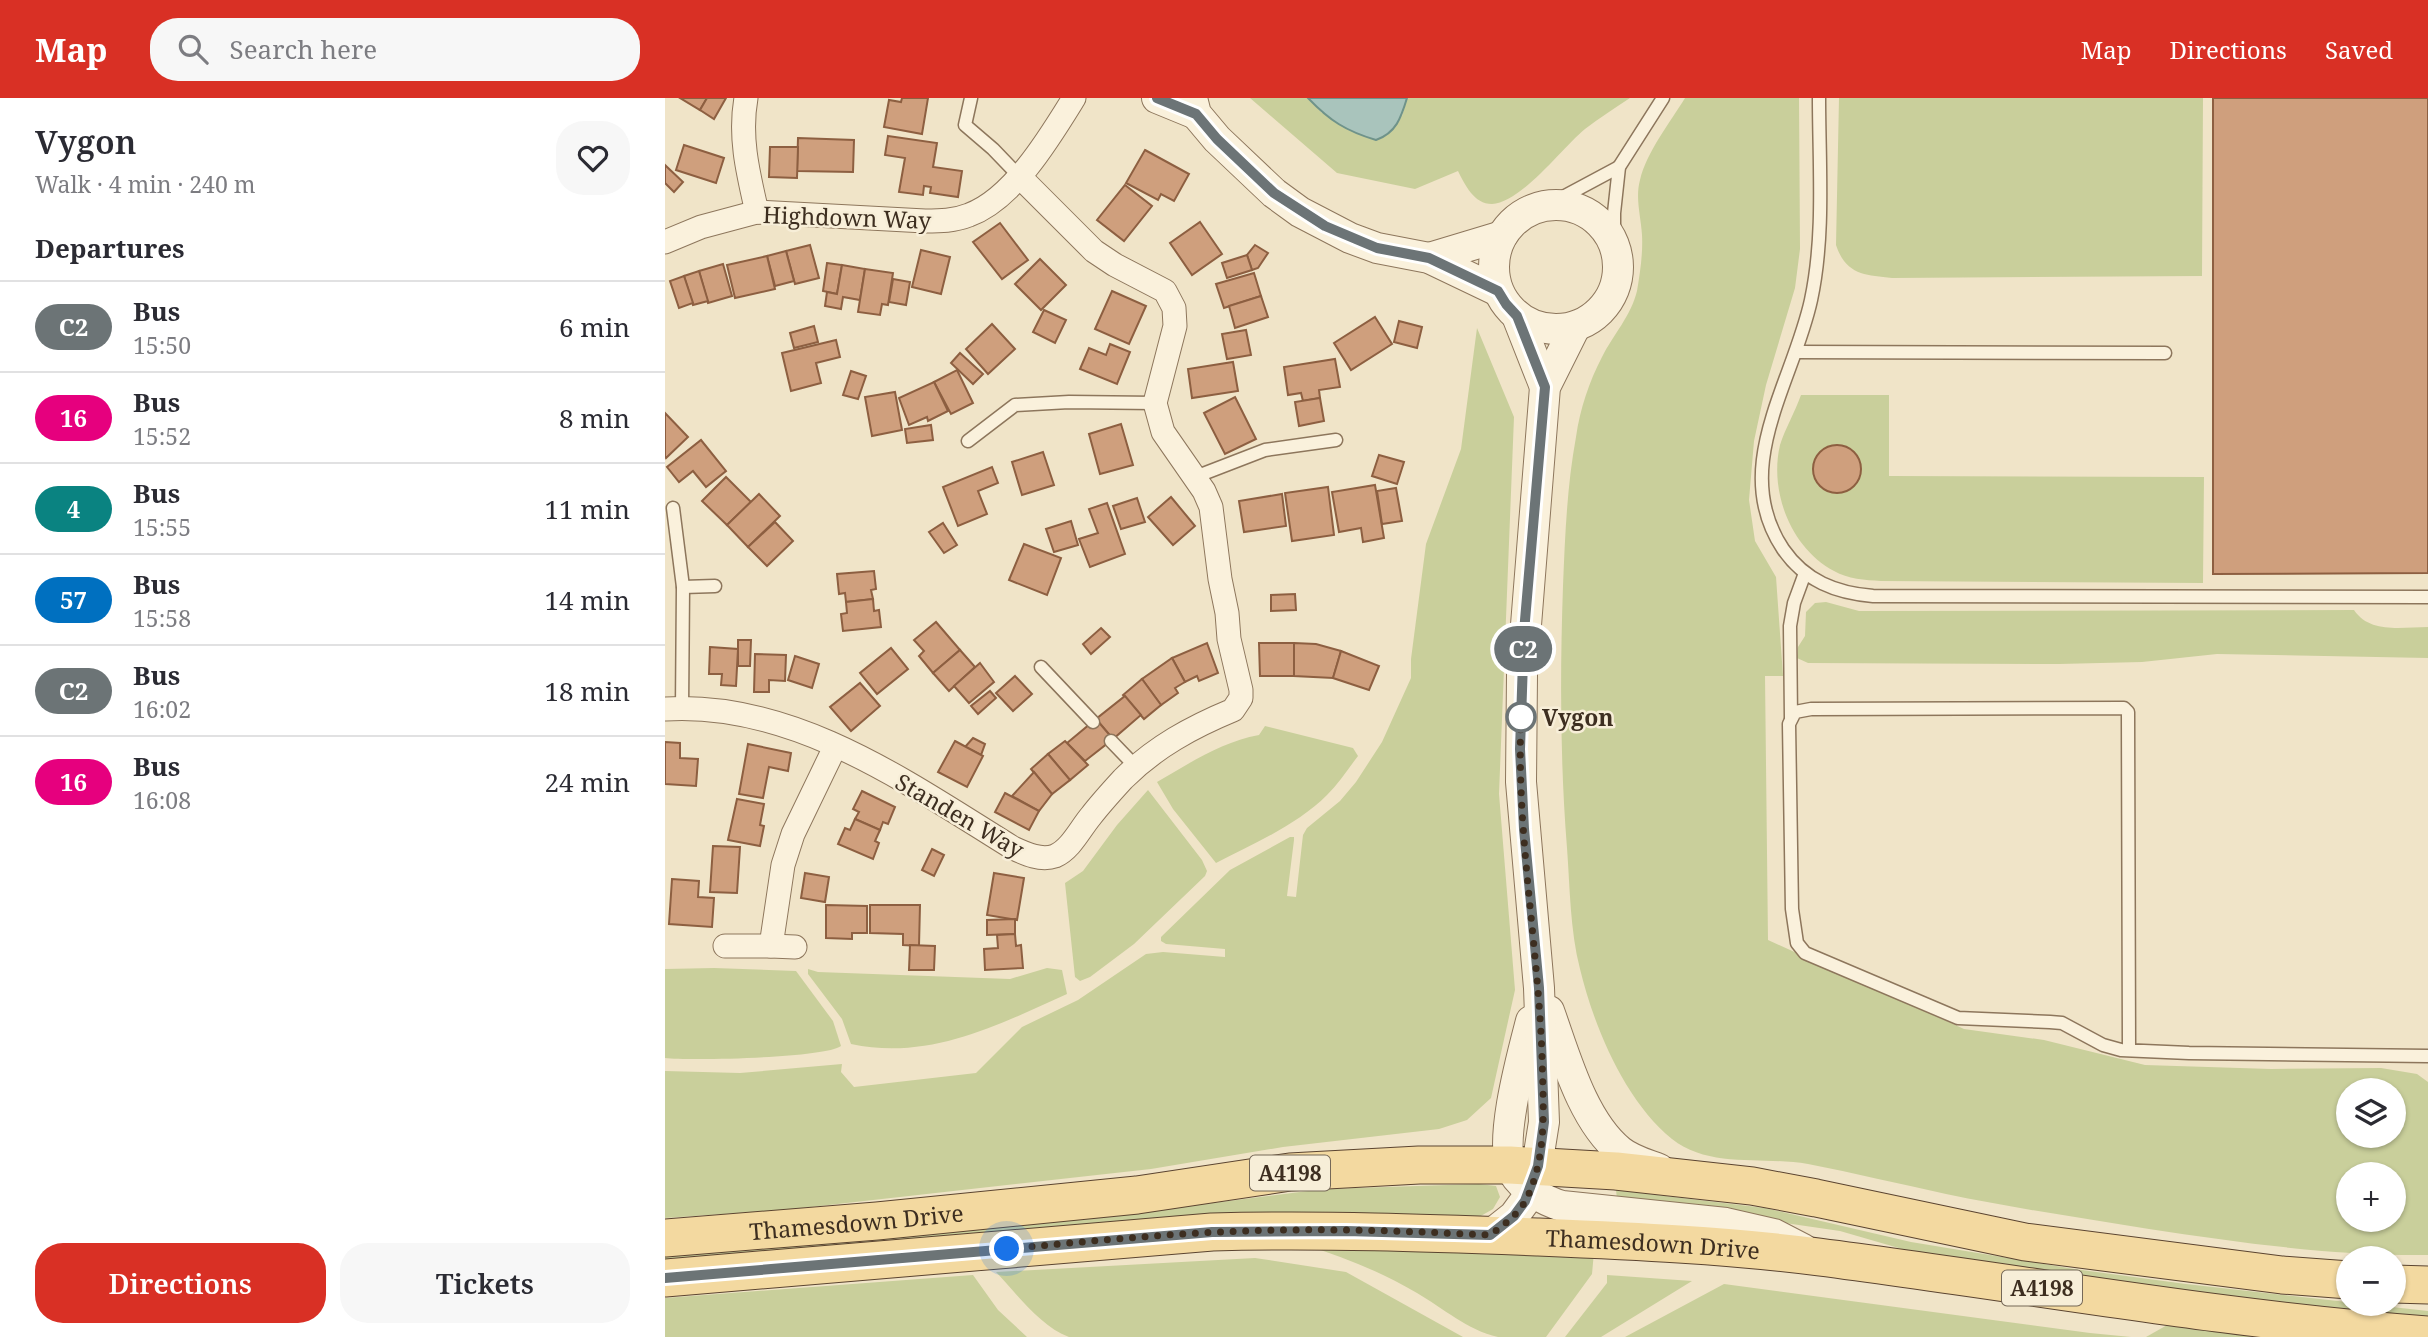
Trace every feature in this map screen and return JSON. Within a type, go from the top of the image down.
[{"type":"main road","name":"Thamesdown Drive","points":[[665,1238],[877,1221],[1137,1195],[1290,1172],[1407,1165],[1526,1173],[1683,1178],[1816,1198],[2025,1242],[2269,1274],[2336,1279]]},
{"type":"main road","name":"Thamesdown Drive","points":[[665,1278],[1212,1232],[1334,1230],[1490,1235],[1617,1240],[1819,1257],[2124,1300],[2428,1335]]},
{"type":"street","points":[[746,98],[744,151],[757,212]]},
{"type":"street","name":"Highdown Way","points":[[665,242],[701,227],[757,212],[869,219],[950,220],[979,210],[1019,176],[1050,136],[1074,98]]},
{"type":"street","points":[[1157,98],[1194,106],[1217,139],[1274,193],[1300,212],[1377,248],[1429,258],[1498,291]]},
{"type":"street","points":[[1019,176],[1094,251],[1115,265],[1156,285],[1169,296],[1176,316],[1175,326],[1155,403]]},
{"type":"street","points":[[1548,205],[1568,205],[1587,212],[1602,225],[1614,241],[1618,258],[1614,293],[1604,308],[1575,327],[1555,330],[1535,326],[1517,316],[1498,291],[1494,263],[1502,236],[1513,221],[1529,211],[1548,205]]},
{"type":"street","points":[[1429,258],[1502,236]]},
{"type":"street","points":[[1517,316],[1545,387]]},
{"type":"street","points":[[1575,327],[1545,387],[1524,632],[1520,749],[1524,829],[1539,988],[1583,1101],[1605,1135],[1618,1150],[1632,1159],[1683,1178]]},
{"type":"street","name":"Standen Way","points":[[673,709],[734,712],[801,731],[884,771],[1028,856],[1055,856],[1069,846],[1090,817],[1136,767],[1171,740],[1233,710],[1241,698],[1240,682],[1229,639],[1211,507],[1204,491],[1163,432],[1155,403]]},
{"type":"street","points":[[771,946],[783,865],[793,834],[835,747]]},
{"type":"street","points":[[725,946],[795,947]]},
{"type":"street","points":[[1539,988],[1517,1077],[1510,1127],[1526,1173],[1549,1202],[1562,1206],[1662,1215],[1738,1226],[1774,1234],[1819,1257]]},
{"type":"street","points":[[1490,1235],[1514,1216],[1525,1201],[1526,1173]]},
{"type":"lane","points":[[971,98],[965,125],[1019,176]]},
{"type":"lane","points":[[1614,241],[1619,166],[1663,98]]},
{"type":"lane","points":[[1819,98],[1817,256],[1811,300],[1770,426],[1761,463],[1761,497],[1774,535],[1794,565],[1824,586],[1849,594],[1873,596],[2428,597]]},
{"type":"lane","points":[[1548,205],[1619,166]]},
{"type":"lane","points":[[1796,352],[2165,353]]},
{"type":"lane","points":[[968,441],[1015,405],[1069,402],[1155,403]]},
{"type":"lane","points":[[1195,477],[1265,450],[1336,440]]},
{"type":"lane","name":"Standen Way","points":[[673,508],[683,587],[673,709]]},
{"type":"lane","points":[[1791,718],[1790,626],[1794,603],[1805,573]]},
{"type":"lane","points":[[683,587],[715,586]]},
{"type":"lane","points":[[1041,667],[1093,722]]},
{"type":"lane","points":[[2129,1050],[2128,712],[2124,708],[2062,707],[1811,709],[1795,712],[1789,724],[1792,909],[1797,943],[1805,953],[1958,1018],[2062,1023],[2103,1045],[2129,1050],[2428,1056]]},
{"type":"lane","points":[[1111,741],[1136,767]]},
{"type":"green space","points":[[1250,98],[1308,98],[1322,113],[1402,116],[1407,98],[1630,98],[1585,129],[1516,195],[1492,204],[1475,197],[1458,171],[1415,189],[1337,173]]},
{"type":"green space","points":[[1685,98],[1799,98],[1800,249],[1795,288],[1766,385],[1754,441],[1749,500],[1755,541],[1776,577],[1783,676],[1765,676],[1768,940],[1964,1029],[2044,1040],[2145,1065],[2271,1069],[2381,1068],[2417,1074],[2428,1082],[2428,1255],[2406,1255],[2406,1246],[2336,1246],[2336,1252],[2219,1239],[1996,1204],[1808,1164],[1720,1158],[1687,1148],[1672,1139],[1640,1105],[1614,1062],[1594,1015],[1580,969],[1572,924],[1563,782],[1562,619],[1568,492],[1578,427],[1597,366],[1626,317],[1637,291],[1642,249],[1639,187],[1653,148]]},
{"type":"green space","points":[[1839,98],[2203,98],[2202,276],[1892,278],[1858,272],[1845,262],[1836,245]]},
{"type":"green space","points":[[1477,328],[1514,417],[1499,794],[1515,990],[1491,1098],[1467,1120],[1439,1129],[1283,1147],[1151,1169],[784,1210],[665,1218],[665,1071],[740,1073],[842,1064],[841,1072],[854,1087],[976,1073],[1022,1027],[1078,1000],[1146,954],[1163,952],[1225,957],[1225,949],[1166,944],[1161,941],[1161,937],[1230,870],[1290,837],[1294,837],[1294,840],[1287,896],[1296,897],[1303,835],[1307,828],[1340,801],[1356,782],[1382,742],[1411,678],[1411,659],[1426,544],[1461,449]]},
{"type":"green space","points":[[1801,395],[1889,395],[1889,476],[2204,477],[2203,583],[1881,581],[1839,574],[1819,561],[1806,548],[1795,533],[1781,499],[1777,463],[1780,445]]},
{"type":"green space","points":[[1826,602],[1859,611],[2354,610],[2361,618],[2378,626],[2428,627],[2428,658],[2217,654],[2142,662],[2059,664],[1808,663],[1797,658],[1798,647],[1805,636],[1806,612],[1815,603]]},
{"type":"green space","points":[[1265,726],[1353,748],[1358,756],[1331,790],[1302,816],[1216,863],[1173,809],[1157,782],[1219,748],[1259,735]]},
{"type":"green space","points":[[1148,790],[1202,860],[1207,871],[1205,876],[1134,944],[1090,977],[1080,981],[1075,977],[1065,883],[1083,871],[1117,825]]},
{"type":"green space","points":[[1047,968],[1062,970],[1067,994],[989,1028],[935,1044],[908,1048],[851,1044],[842,1019],[808,974],[808,969],[818,972],[1010,979]]},
{"type":"green space","points":[[665,969],[796,971],[833,1021],[841,1046],[785,1056],[665,1058]]},
{"type":"green space","points":[[1479,1184],[1496,1186],[1500,1197],[1493,1209],[1479,1217],[665,1264],[665,1255],[1157,1210],[1324,1189]]},
{"type":"green space","points":[[1616,1190],[1765,1208],[1911,1242],[2074,1269],[2336,1301],[2336,1308],[2218,1296],[1909,1251],[1840,1231],[1617,1199]]},
{"type":"green space","points":[[1302,1244],[1594,1252],[1592,1274],[1546,1337],[1498,1337],[1466,1324],[1389,1278],[1347,1259]]},
{"type":"green space","points":[[1255,1258],[1346,1272],[1463,1337],[1069,1337],[1039,1317],[996,1272]]},
{"type":"green space","points":[[973,1275],[998,1310],[1027,1337],[665,1337],[665,1298]]},
{"type":"green space","points":[[1607,1275],[1692,1281],[1601,1337],[1565,1337],[1607,1283]]},
{"type":"green space","points":[[1724,1284],[2090,1333],[2131,1337],[1625,1337]]},
{"type":"green space","points":[[2406,1309],[2428,1311],[2428,1317],[2406,1315]]},
{"type":"green space","points":[[2169,1324],[2275,1337],[2146,1337]]},
{"type":"water","points":[[1308,98],[1407,98],[1397,124],[1376,140],[1339,124]]},
{"type":"building","points":[[680,98],[707,98],[700,110]]},
{"type":"building","points":[[707,98],[726,98],[714,119],[700,110]]},
{"type":"building","points":[[902,98],[928,98],[922,134],[884,127],[889,100],[901,102]]},
{"type":"building","points":[[2213,98],[2428,98],[2428,573],[2213,574]]},
{"type":"building","points":[[888,136],[937,143],[933,167],[962,171],[958,197],[930,193],[931,187],[924,186],[923,195],[899,192],[905,158],[885,155]]},
{"type":"building","points":[[798,138],[854,140],[853,172],[797,171]]},
{"type":"building","points":[[684,145],[724,158],[716,183],[676,170]]},
{"type":"building","points":[[770,147],[798,147],[797,178],[769,177]]},
{"type":"building","points":[[1145,150],[1189,174],[1174,201],[1161,194],[1158,200],[1126,183]]},
{"type":"building","points":[[665,165],[683,182],[674,192],[665,183]]},
{"type":"building","points":[[1125,185],[1152,206],[1124,241],[1097,220]]},
{"type":"building","points":[[1200,222],[1222,254],[1192,275],[1170,243]]},
{"type":"building","points":[[1000,223],[1028,260],[1002,279],[973,242]]},
{"type":"building","points":[[810,245],[819,278],[795,284],[786,251]]},
{"type":"building","points":[[1255,245],[1268,253],[1258,268],[1252,270],[1247,255]]},
{"type":"building","points":[[921,250],[950,257],[941,294],[912,287]]},
{"type":"building","points":[[786,251],[794,281],[775,286],[767,256]]},
{"type":"building","points":[[1247,255],[1252,270],[1227,278],[1222,263]]},
{"type":"building","points":[[767,256],[775,289],[735,298],[727,265]]},
{"type":"building","points":[[1040,259],[1066,285],[1041,310],[1015,284]]},
{"type":"building","points":[[827,263],[842,265],[837,294],[823,291]]},
{"type":"building","points":[[723,264],[732,296],[708,303],[699,271]]},
{"type":"building","points":[[842,265],[865,269],[860,300],[843,297],[841,309],[825,306],[827,292],[837,294]]},
{"type":"building","points":[[865,269],[893,273],[888,305],[882,304],[880,315],[858,312]]},
{"type":"building","points":[[699,271],[708,301],[693,305],[684,276]]},
{"type":"building","points":[[1254,273],[1261,296],[1224,308],[1216,284]]},
{"type":"building","points":[[684,276],[693,303],[679,308],[670,281]]},
{"type":"building","points":[[893,279],[910,282],[906,305],[889,302]]},
{"type":"building","points":[[1112,291],[1146,306],[1129,344],[1095,329]]},
{"type":"building","points":[[1261,296],[1268,317],[1235,328],[1229,306]]},
{"type":"building","points":[[1044,310],[1066,320],[1055,343],[1033,332]]},
{"type":"building","points":[[1375,317],[1392,344],[1351,370],[1334,343]]},
{"type":"building","points":[[1399,321],[1422,327],[1417,348],[1394,342]]},
{"type":"building","points":[[992,324],[1015,349],[988,374],[966,349]]},
{"type":"building","points":[[814,326],[818,342],[794,348],[790,333]]},
{"type":"building","points":[[1246,330],[1251,355],[1227,359],[1222,334]]},
{"type":"building","points":[[836,340],[840,357],[816,363],[821,383],[791,391],[782,353]]},
{"type":"building","points":[[1110,344],[1130,352],[1117,384],[1080,369],[1089,348],[1106,355]]},
{"type":"building","points":[[960,353],[983,374],[973,384],[951,363]]},
{"type":"building","points":[[1335,359],[1340,387],[1319,390],[1320,398],[1303,401],[1301,393],[1288,395],[1284,367]]},
{"type":"building","points":[[1233,362],[1238,391],[1192,398],[1188,369]]},
{"type":"building","points":[[957,370],[973,403],[951,414],[934,382]]},
{"type":"building","points":[[851,371],[866,376],[858,399],[843,395]]},
{"type":"building","points":[[934,382],[948,411],[928,421],[927,417],[909,425],[899,398]]},
{"type":"building","points":[[895,392],[902,430],[872,436],[865,397]]},
{"type":"building","points":[[1235,397],[1256,439],[1225,454],[1204,413]]},
{"type":"building","points":[[1320,398],[1324,421],[1299,426],[1295,402]]},
{"type":"building","points":[[665,413],[688,437],[666,458],[665,456]]},
{"type":"building","points":[[1121,424],[1133,465],[1100,474],[1089,434]]},
{"type":"building","points":[[931,425],[933,440],[907,443],[905,429]]},
{"type":"building","points":[[701,440],[726,471],[706,487],[693,471],[679,482],[667,467]]},
{"type":"building","points":[[1837,445],[1854,452],[1861,469],[1854,486],[1837,493],[1820,486],[1813,469],[1820,452]]},
{"type":"building","points":[[1043,452],[1054,485],[1022,495],[1012,462]]},
{"type":"building","points":[[1379,455],[1404,462],[1397,484],[1372,476]]},
{"type":"building","points":[[992,467],[998,483],[978,491],[987,514],[958,526],[943,487]]},
{"type":"building","points":[[726,477],[751,502],[727,525],[702,501]]},
{"type":"building","points":[[1375,485],[1384,538],[1363,542],[1361,528],[1339,532],[1332,492]]},
{"type":"building","points":[[1328,487],[1334,535],[1292,541],[1285,493]]},
{"type":"building","points":[[1396,488],[1402,521],[1382,524],[1377,491]]},
{"type":"building","points":[[759,494],[780,516],[748,547],[727,525]]},
{"type":"building","points":[[1282,494],[1286,526],[1244,532],[1239,501]]},
{"type":"building","points":[[1171,497],[1195,526],[1173,545],[1148,517]]},
{"type":"building","points":[[1137,498],[1145,522],[1121,529],[1113,506]]},
{"type":"building","points":[[1107,503],[1125,554],[1090,567],[1079,539],[1098,533],[1089,509]]},
{"type":"building","points":[[1071,521],[1078,545],[1054,552],[1046,529]]},
{"type":"building","points":[[775,522],[793,541],[767,566],[748,547]]},
{"type":"building","points":[[943,523],[957,545],[944,553],[929,532]]},
{"type":"building","points":[[1024,544],[1061,558],[1047,595],[1009,580]]},
{"type":"building","points":[[874,571],[876,589],[871,590],[873,599],[846,602],[845,593],[839,594],[837,574]]},
{"type":"building","points":[[1295,594],[1296,610],[1271,611],[1271,595]]},
{"type":"building","points":[[873,599],[874,611],[879,610],[881,627],[843,631],[841,614],[847,613],[846,602]]},
{"type":"building","points":[[936,622],[960,650],[933,673],[919,656],[924,651],[914,640]]},
{"type":"building","points":[[1101,628],[1110,637],[1091,654],[1083,644]]},
{"type":"building","points":[[738,640],[751,640],[750,666],[738,666]]},
{"type":"building","points":[[1207,643],[1218,673],[1199,681],[1197,676],[1185,682],[1172,658]]},
{"type":"building","points":[[1259,643],[1294,643],[1294,676],[1260,676]]},
{"type":"building","points":[[1294,643],[1316,644],[1341,651],[1333,678],[1294,676]]},
{"type":"building","points":[[710,647],[738,649],[736,686],[721,685],[722,674],[709,674]]},
{"type":"building","points":[[891,648],[908,669],[877,694],[860,673]]},
{"type":"building","points":[[960,650],[975,667],[949,691],[933,673]]},
{"type":"building","points":[[1341,651],[1379,666],[1369,690],[1333,678]]},
{"type":"building","points":[[755,654],[786,655],[785,681],[769,680],[769,692],[754,692]]},
{"type":"building","points":[[795,656],[819,664],[812,688],[788,680]]},
{"type":"building","points":[[1172,658],[1185,682],[1175,688],[1178,693],[1161,705],[1142,679]]},
{"type":"building","points":[[980,663],[994,682],[969,703],[954,686]]},
{"type":"building","points":[[1015,676],[1032,694],[1013,711],[996,693]]},
{"type":"building","points":[[1142,679],[1161,705],[1144,719],[1123,695]]},
{"type":"building","points":[[860,683],[880,706],[851,731],[830,707]]},
{"type":"building","points":[[990,691],[996,698],[978,714],[971,706]]},
{"type":"building","points":[[1125,696],[1141,715],[1113,739],[1096,719]]},
{"type":"building","points":[[1096,719],[1113,739],[1085,761],[1067,743]]},
{"type":"building","points":[[973,738],[985,744],[981,755],[965,747]]},
{"type":"building","points":[[955,741],[983,756],[967,787],[938,772]]},
{"type":"building","points":[[1065,741],[1088,765],[1070,780],[1048,754]]},
{"type":"building","points":[[665,742],[680,743],[680,758],[698,759],[696,786],[665,784]]},
{"type":"building","points":[[748,744],[791,753],[788,771],[769,767],[763,798],[739,794]]},
{"type":"building","points":[[1048,754],[1070,780],[1052,794],[1031,769]]},
{"type":"building","points":[[1034,772],[1052,794],[1039,811],[1012,796]]},
{"type":"building","points":[[862,791],[895,807],[888,824],[883,822],[880,830],[855,819],[859,812],[853,809]]},
{"type":"building","points":[[1005,793],[1039,811],[1029,830],[995,812]]},
{"type":"building","points":[[737,799],[764,804],[760,846],[728,840]]},
{"type":"building","points":[[855,819],[880,830],[875,841],[879,843],[873,859],[838,844],[845,828],[850,830]]},
{"type":"building","points":[[713,846],[740,847],[737,893],[710,892]]},
{"type":"building","points":[[932,849],[944,855],[934,876],[922,870]]},
{"type":"building","points":[[805,873],[829,877],[825,902],[801,898]]},
{"type":"building","points":[[994,873],[1024,878],[1017,920],[987,915]]},
{"type":"building","points":[[672,879],[699,881],[698,897],[714,898],[712,927],[669,924]]},
{"type":"building","points":[[826,905],[867,906],[867,933],[852,933],[852,939],[826,938]]},
{"type":"building","points":[[870,905],[920,905],[919,946],[903,945],[903,934],[870,933]]},
{"type":"building","points":[[1015,919],[1015,934],[987,935],[987,920]]},
{"type":"building","points":[[1015,934],[1016,946],[1021,945],[1023,968],[985,970],[984,949],[998,948],[997,935]]},
{"type":"building","points":[[910,945],[935,946],[934,970],[909,970]]},
{"type":"bus line","name":"C2","points":[[665,1278],[1212,1232],[1288,1230],[1490,1235],[1514,1216],[1531,1189],[1538,1166],[1544,1122],[1539,988],[1524,829],[1520,749],[1524,632],[1545,387],[1517,316],[1498,291],[1429,258],[1377,248],[1350,238],[1300,212],[1274,193],[1217,139],[1196,114],[1157,98]]},
{"type":"place","name":"Vygon","points":[[1521,717]]},
{"type":"route","points":[[1007,1249],[1212,1232],[1288,1230],[1490,1235],[1514,1216],[1531,1189],[1538,1166],[1544,1122],[1539,988],[1521,782],[1521,717]]}]
